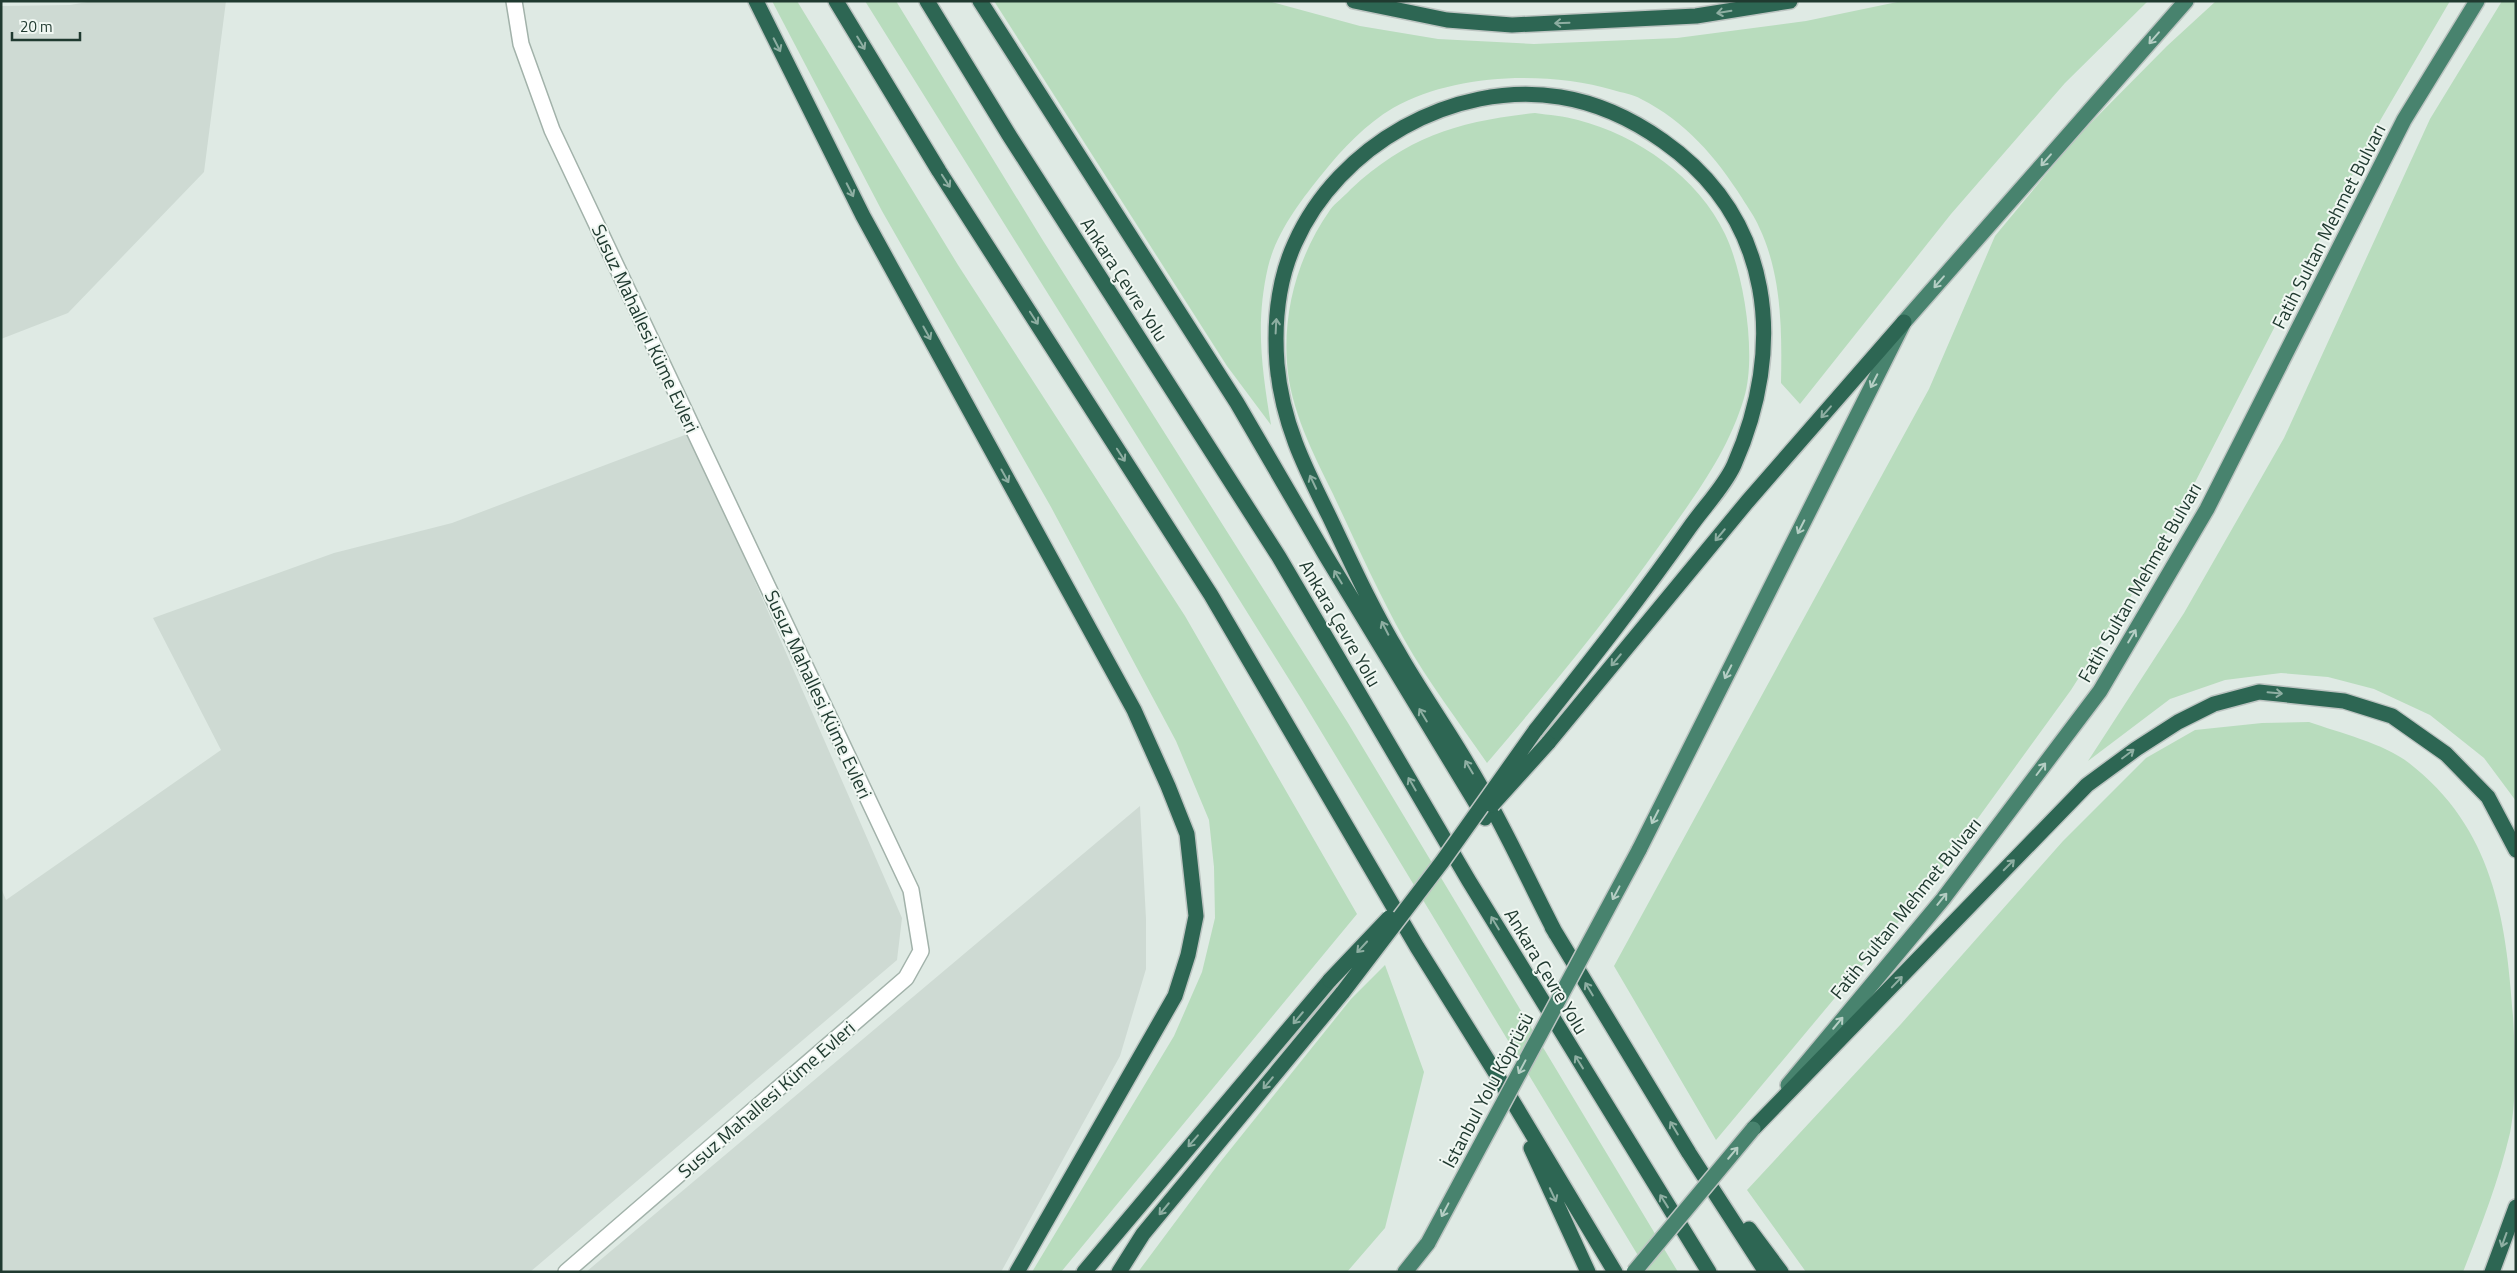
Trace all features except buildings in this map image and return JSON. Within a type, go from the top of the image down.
[{"type":"highway","points":[[756,1],[863,216],[1134,710],[1187,834],[1196,916],[1188,955],[1176,996],[1017,1272]]},
{"type":"highway","points":[[836,1],[939,171],[1210,594],[1417,947],[1495,1072],[1615,1272]]},
{"type":"highway","name":"Ankara Çevre Yolu","points":[[927,1],[1014,143],[1279,557],[1469,881],[1709,1272]]},
{"type":"highway","points":[[980,1],[1237,403],[1326,556],[1689,1153],[1766,1272]]},
{"type":"highway","points":[[1354,1],[1447,20],[1512,24],[1696,16],[1790,1]]},
{"type":"highway","points":[[1084,1272],[1330,980],[1442,862],[1548,743],[1747,502],[2186,1]]},
{"type":"highway","name":"Fatih Sultan Mehmet Bulvarı","points":[[1752,1129],[1834,1027],[1943,899],[2100,691],[2207,509],[2404,120],[2477,1]]},
{"type":"highway","points":[[1119,1272],[1143,1234],[1343,992],[1442,862],[1534,731],[1645,592],[1732,470],[1760,381],[1762,300],[1752,258],[1736,218],[1708,180],[1681,154],[1648,130],[1604,107],[1558,96],[1513,94],[1432,113],[1402,128],[1370,149],[1346,170],[1315,206],[1294,245],[1281,290],[1275,326],[1287,422],[1332,524],[1396,650],[1471,770],[1556,934]]},
{"type":"highway","name":"İstanbul Yolu Köprüsü","points":[[1405,1272],[1428,1243],[1639,850],[1904,322]]},
{"type":"highway","points":[[1634,1272],[1752,1129],[2087,785],[2136,748],[2178,722],[2214,704],[2259,692],[2344,701],[2392,716],[2446,754],[2488,797],[2516,850]]},
{"type":"highway","points":[[1495,1072],[1588,1272]]},
{"type":"highway","points":[[1689,1153],[1780,1272]]},
{"type":"highway","points":[[2492,1272],[2516,1207]]},
{"type":"street","name":"Susuz Mahallesi Küme Evleri","points":[[514,1],[521,44],[552,130],[911,890],[922,951],[906,978],[566,1272]]},
{"type":"shaded area","points":[[93,1],[226,1],[204,172],[68,313],[1,339],[1,6],[70,5]]},
{"type":"shaded area","points":[[690,433],[902,918],[897,960],[530,1272],[1,1272],[1,888],[6,900],[221,750],[153,618],[334,553],[452,523]]},
{"type":"shaded area","points":[[1140,806],[1146,919],[1146,969],[1120,1056],[1001,1272],[586,1272]]},
{"type":"green space","points":[[772,1],[797,1],[958,265],[1185,616],[1357,914],[1061,1272],[1032,1272],[1174,1036],[1202,972],[1215,918],[1214,867],[1209,820],[1176,741],[1051,507],[882,211]]},
{"type":"green space","points":[[865,1],[896,1],[1042,239],[1348,723],[1678,1272],[1648,1272],[1302,700]]},
{"type":"green space","points":[[994,1],[1268,1],[1360,26],[1438,39],[1534,44],[1677,38],[1806,21],[1902,1],[2148,1],[2065,83],[1951,214],[1800,404],[1781,383],[1781,323],[1776,284],[1767,245],[1751,212],[1721,168],[1698,141],[1672,118],[1638,97],[1631,95],[1587,84],[1531,78],[1472,82],[1444,88],[1418,96],[1393,108],[1364,129],[1306,194],[1283,229],[1272,254],[1264,288],[1261,327],[1261,346],[1271,425],[1227,366]]},
{"type":"green space","points":[[2216,1],[2450,1],[2381,119],[2188,496],[2131,596],[2071,690],[1931,883],[1716,1140],[1614,966],[1929,389],[1995,236],[2077,137],[2167,46]]},
{"type":"green space","points":[[2502,1],[2516,1],[2516,801],[2484,758],[2430,715],[2374,689],[2328,677],[2281,673],[2225,680],[2170,699],[2088,761],[2184,613],[2284,438],[2430,119]]},
{"type":"green space","points":[[1535,113],[1578,120],[1622,136],[1664,162],[1683,177],[1699,195],[1714,214],[1725,234],[1738,270],[1749,338],[1748,380],[1744,398],[1729,437],[1698,490],[1599,627],[1487,763],[1413,655],[1376,585],[1310,447],[1298,414],[1289,380],[1286,343],[1295,283],[1310,245],[1330,210],[1351,189],[1393,156],[1436,134],[1483,121]]},
{"type":"green space","points":[[2309,722],[2361,739],[2399,756],[2409,763],[2437,789],[2460,816],[2477,846],[2490,877],[2506,944],[2510,980],[2515,1059],[2514,1105],[2510,1133],[2501,1168],[2463,1272],[1806,1272],[1747,1190],[1901,1024],[2063,841],[2146,758],[2195,730],[2262,723]]},
{"type":"green space","points":[[1385,965],[1424,1072],[1385,1228],[1347,1272],[1138,1272],[1217,1166],[1351,999]]}]
